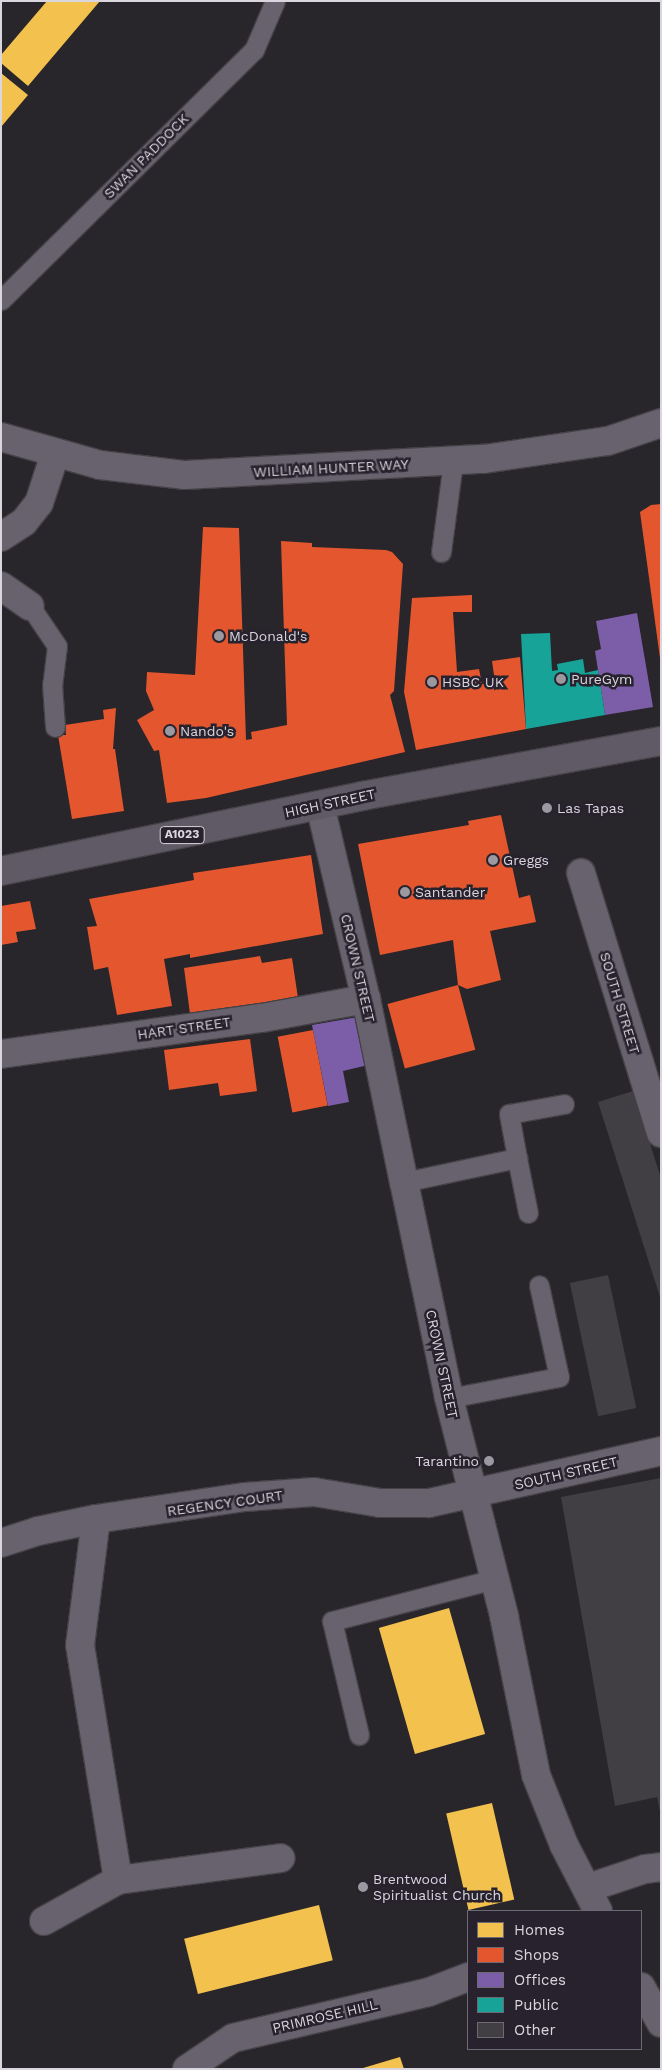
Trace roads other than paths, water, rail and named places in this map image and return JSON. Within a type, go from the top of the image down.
[{"type":"main road","name":"HIGH STREET","points":[[1,870],[552,759],[661,741]]},
{"type":"street","name":"WILLIAM HUNTER WAY","points":[[1,438],[55,454],[145,473],[185,475],[453,462],[608,441],[661,423]]},
{"type":"street","points":[[1,537],[24,522],[40,503],[55,454]]},
{"type":"street","points":[[1,586],[30,606]]},
{"type":"street","name":"CROWN STREET","points":[[320,806],[366,999],[449,1398],[494,1579],[536,1775],[564,1845],[593,1900]]},
{"type":"street","name":"SOUTH STREET","points":[[581,873],[661,1133]]},
{"type":"street","name":"HART STREET","points":[[1,1054],[262,1018],[366,999]]},
{"type":"street","name":"SOUTH STREET","points":[[471,1492],[661,1451]]},
{"type":"street","name":"REGENCY COURT","points":[[1,1543],[38,1531],[96,1519],[245,1497],[314,1492],[380,1503],[429,1503],[471,1492]]},
{"type":"street","points":[[96,1519],[80,1645],[118,1880]]},
{"type":"street","points":[[44,1921],[118,1880],[281,1858]]},
{"type":"street","points":[[593,1900],[645,1869],[661,1867]]},
{"type":"street","name":"PRIMROSE HILL","points":[[187,2069],[233,2038],[429,1992],[467,1977]]},
{"type":"street","points":[[642,1989],[661,2023]]},
{"type":"lane","name":"SWAN PADDOCK","points":[[1,300],[254,50],[275,1]]},
{"type":"lane","points":[[441,552],[453,462]]},
{"type":"lane","points":[[30,606],[57,646],[52,684],[55,727]]},
{"type":"lane","points":[[528,1213],[509,1114],[564,1104]]},
{"type":"lane","points":[[404,1182],[517,1158]]},
{"type":"lane","points":[[449,1398],[559,1377],[539,1285]]},
{"type":"lane","points":[[359,1735],[332,1621],[494,1579]]},
{"type":"place","name":"McDonald's","points":[[219,636]]},
{"type":"place","name":"PureGym","points":[[561,679]]},
{"type":"place","name":"HSBC UK","points":[[432,682]]},
{"type":"place","name":"Nando's","points":[[170,731]]},
{"type":"place","name":"Las Tapas","points":[[547,808]]},
{"type":"place","name":"Greggs","points":[[493,860]]},
{"type":"place","name":"Santander","points":[[405,892]]},
{"type":"place","name":"Tarantino","points":[[489,1461]]},
{"type":"place","name":"Brentwood Spiritualist Church","points":[[363,1887]]}]
